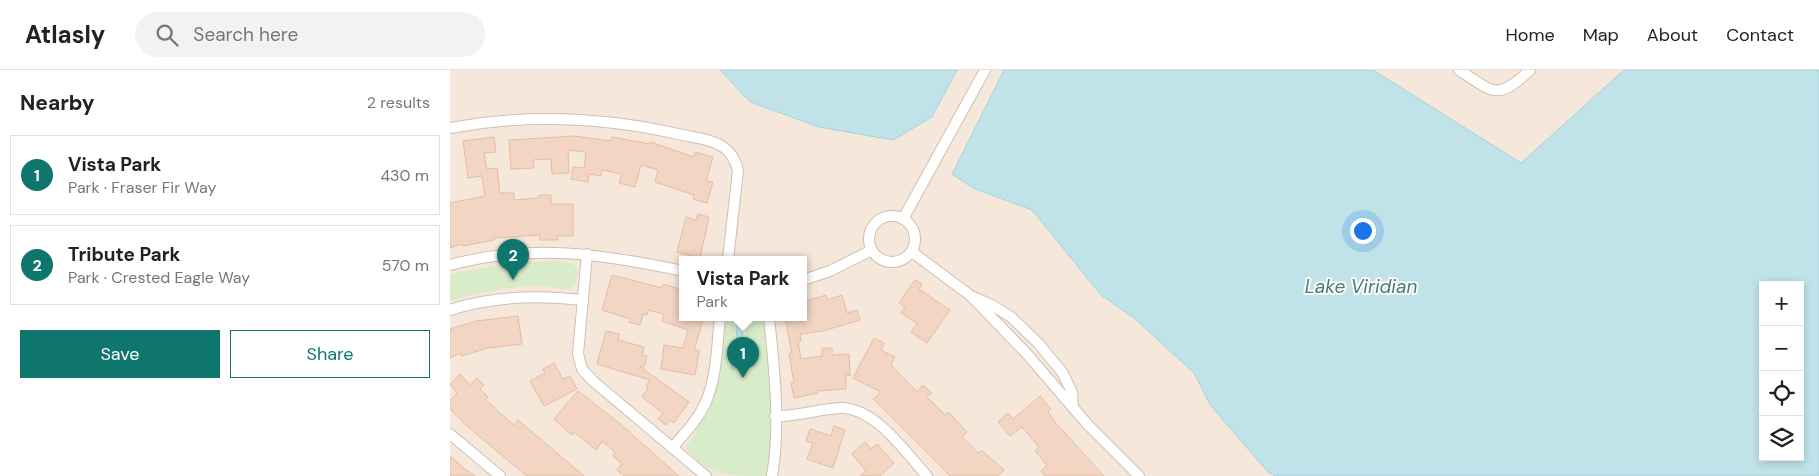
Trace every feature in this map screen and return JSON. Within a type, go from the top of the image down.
[{"type":"street","points":[[903,219],[985,70]]},
{"type":"street","points":[[1459,70],[1481,84],[1497,91],[1511,88],[1530,70]]},
{"type":"street","points":[[450,128],[537,120],[610,122],[718,144],[733,158],[738,180],[728,256]]},
{"type":"street","points":[[884,218],[903,219],[908,222],[915,234],[912,252],[903,260],[891,262],[880,258],[872,250],[870,237],[874,225],[884,218]]},
{"type":"street","points":[[807,279],[830,271],[872,250]]},
{"type":"street","points":[[450,265],[483,258],[544,252],[619,258],[679,270]]},
{"type":"street","points":[[912,252],[971,296],[1011,317],[1038,343],[1062,372],[1072,392],[1073,407]]},
{"type":"street","points":[[586,254],[578,354],[582,368],[593,382],[706,476]]},
{"type":"street","points":[[971,296],[1139,476]]},
{"type":"street","points":[[450,310],[486,301],[510,298],[555,297],[582,300]]},
{"type":"street","points":[[672,448],[695,421],[705,403],[712,378],[719,321]]},
{"type":"street","points":[[769,321],[774,368],[776,458],[772,476]]},
{"type":"street","points":[[775,416],[792,417],[841,408],[860,412],[886,431],[927,476]]},
{"type":"street","points":[[450,434],[500,476]]},
{"type":"shaded area","points":[[450,70],[1819,70],[1819,476],[450,476]]},
{"type":"green space","points":[[562,261],[573,264],[578,270],[575,286],[564,290],[538,286],[507,288],[450,301],[450,274],[513,263]]},
{"type":"green space","points":[[726,321],[765,321],[772,420],[770,460],[766,476],[740,476],[720,473],[702,464],[686,448],[713,400]]},
{"type":"water","points":[[720,70],[957,70],[932,117],[893,140],[819,127],[750,102]]},
{"type":"water","name":"Lake Viridian","points":[[1004,70],[1373,70],[1521,163],[1624,70],[1819,70],[1819,476],[1275,476],[1267,471],[1211,406],[1194,373],[1134,318],[1101,295],[1032,210],[973,188],[952,174]]},
{"type":"water","points":[[737,321],[742,321],[742,346],[737,365],[733,371],[730,368],[735,356]]},
{"type":"building","points":[[574,136],[612,141],[612,137],[649,144],[650,142],[694,157],[695,152],[713,157],[706,181],[713,182],[707,203],[693,199],[694,195],[655,182],[658,170],[641,165],[635,187],[619,183],[622,174],[602,170],[601,176],[589,174],[588,182],[571,179],[573,167],[584,168],[586,152],[568,150],[569,173],[552,174],[551,159],[533,160],[534,168],[511,169],[509,140]]},
{"type":"building","points":[[494,137],[496,152],[484,153],[487,169],[497,168],[500,193],[514,193],[514,200],[539,198],[539,195],[551,195],[551,204],[573,204],[573,236],[557,236],[558,240],[540,240],[540,235],[494,238],[494,240],[463,246],[462,244],[450,248],[450,203],[485,196],[482,176],[468,178],[463,141]]},
{"type":"building","points":[[698,214],[709,217],[700,256],[677,252],[686,217],[696,220]]},
{"type":"building","points":[[612,275],[662,288],[663,284],[679,289],[679,321],[703,321],[694,350],[699,351],[695,375],[661,369],[664,345],[683,348],[688,330],[662,321],[664,314],[648,310],[647,315],[643,314],[640,325],[629,322],[630,319],[602,310]]},
{"type":"building","points":[[915,280],[922,284],[919,289],[950,310],[927,343],[911,332],[917,323],[901,313],[905,307],[899,303]]},
{"type":"building","points":[[826,295],[827,300],[842,295],[847,313],[857,310],[860,320],[823,331],[800,334],[801,341],[798,341],[801,359],[822,356],[822,348],[832,348],[832,355],[849,354],[850,376],[846,374],[846,389],[818,391],[818,393],[794,398],[791,383],[794,383],[789,354],[792,353],[786,321],[807,321],[807,301]]},
{"type":"building","points":[[518,316],[522,344],[488,348],[461,356],[461,353],[450,358],[450,329],[476,321]]},
{"type":"building","points":[[606,331],[619,334],[618,340],[644,347],[642,355],[647,356],[644,367],[639,366],[689,402],[674,423],[670,420],[666,425],[658,419],[663,413],[642,397],[648,388],[646,386],[650,380],[597,364]]},
{"type":"building","points":[[874,338],[884,343],[881,350],[895,357],[891,365],[917,392],[923,385],[932,393],[927,397],[945,415],[948,412],[967,432],[962,437],[978,453],[981,450],[1004,470],[998,476],[950,476],[873,399],[881,392],[853,378]]},
{"type":"building","points":[[554,363],[563,379],[570,376],[577,389],[544,406],[530,381],[545,373],[543,369]]},
{"type":"building","points":[[460,374],[470,385],[477,378],[484,385],[480,389],[488,397],[485,399],[502,415],[514,425],[518,420],[584,476],[527,476],[517,468],[468,427],[450,409],[450,400],[457,393],[450,384]]},
{"type":"building","points":[[578,391],[618,422],[679,476],[624,476],[617,470],[622,464],[613,456],[615,452],[602,441],[596,450],[574,432],[572,435],[554,419]]},
{"type":"building","points":[[1040,396],[1051,409],[1048,412],[1054,421],[1104,476],[1045,476],[1041,471],[1047,465],[1035,451],[1039,447],[1022,427],[1010,436],[998,422],[1008,413],[1013,419]]},
{"type":"building","points":[[834,426],[845,430],[833,468],[807,459],[813,443],[806,441],[810,429],[831,436]]},
{"type":"building","points":[[865,442],[871,449],[877,444],[894,463],[880,476],[860,476],[866,471],[852,454]]},
{"type":"building","points":[[450,456],[465,469],[475,476],[450,476]]},
{"type":"place","name":"Tribute Park","points":[[513,280]]},
{"type":"place","name":"Vista Park","points":[[743,378]]}]
